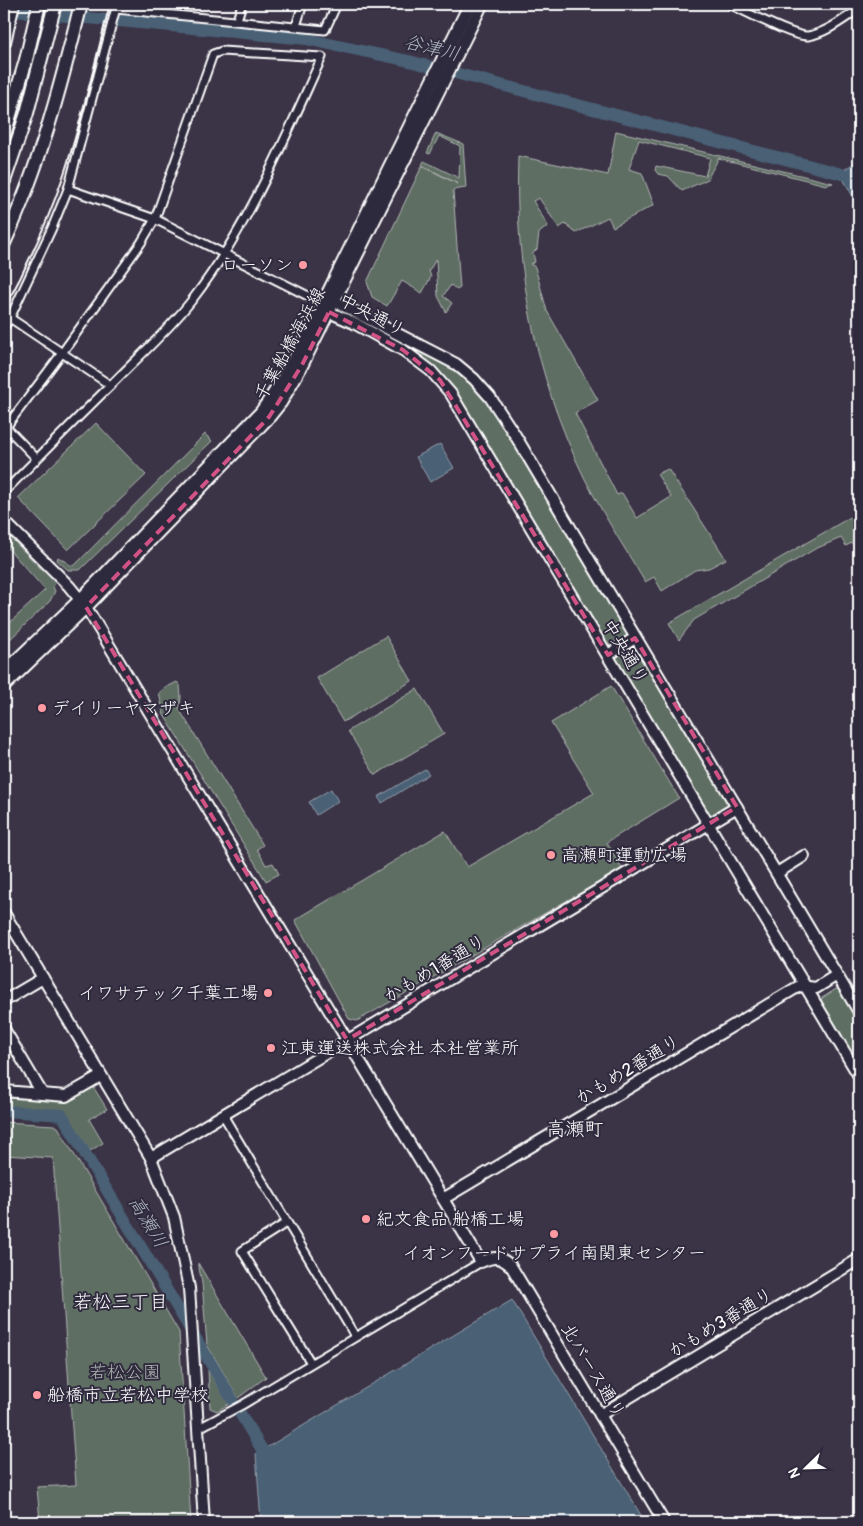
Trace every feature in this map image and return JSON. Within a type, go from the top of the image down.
[{"type":"highway","points":[[4,42],[13,4]]},
{"type":"highway","points":[[4,135],[26,60],[39,4]]},
{"type":"highway","points":[[4,182],[24,122],[55,4]]},
{"type":"highway","points":[[4,242],[20,207],[42,147],[81,4]]},
{"type":"main road","name":"千葉船橋海浜線","points":[[444,68],[470,4]]},
{"type":"main road","name":"千葉船橋海浜線","points":[[4,686],[83,603],[269,417],[281,402],[302,365],[325,308],[444,68],[482,4]]},
{"type":"main road","name":"千葉船橋海浜線","points":[[325,308],[334,301],[438,80]]},
{"type":"main road","name":"千葉船橋海浜線","points":[[4,672],[83,603]]},
{"type":"street","points":[[237,20],[242,4]]},
{"type":"street","points":[[296,26],[303,4]]},
{"type":"street","points":[[4,327],[52,228],[68,189],[117,6],[325,30],[337,4]]},
{"type":"street","points":[[729,4],[794,33],[806,36],[818,33],[859,9]]},
{"type":"street","points":[[4,492],[156,341],[191,301],[224,253],[254,200],[322,57],[222,50],[213,54],[155,218],[141,243],[6,427],[37,459]]},
{"type":"street","points":[[68,189],[155,218],[325,308]]},
{"type":"street","name":"中央通り","points":[[334,301],[446,358],[474,379],[490,397],[508,424],[859,1012]]},
{"type":"street","name":"中央通り","points":[[325,308],[403,350],[422,363],[440,380],[458,404],[859,1076]]},
{"type":"street","points":[[10,318],[110,385]]},
{"type":"street","points":[[4,520],[69,586],[83,603],[481,1262],[242,1405],[198,1428]]},
{"type":"street","points":[[608,655],[635,638]]},
{"type":"street","name":"かもめ1番通り","points":[[151,1158],[737,807]]},
{"type":"street","points":[[777,873],[804,856]]},
{"type":"street","points":[[4,913],[151,1158],[174,1217],[189,1288],[204,1522]]},
{"type":"street","name":"かもめ2番通り","points":[[443,1199],[796,988],[805,986],[816,988],[837,975]]},
{"type":"street","points":[[4,1002],[43,978]]},
{"type":"street","points":[[4,1029],[42,1093]]},
{"type":"street","points":[[4,1092],[66,1096],[101,1076]]},
{"type":"street","points":[[223,1115],[355,1336]]},
{"type":"street","points":[[286,1223],[242,1250],[311,1364]]},
{"type":"street","name":"北バース通り","points":[[481,1262],[495,1256],[511,1266],[664,1522]]},
{"type":"street","name":"かもめ3番通り","points":[[600,1415],[859,1258]]},
{"type":"highlighted area","points":[[329,312],[403,350],[440,380],[608,655],[635,638],[737,807],[347,1040],[86,607],[269,417],[302,365]]},
{"type":"green space","points":[[616,131],[833,183],[826,185],[718,158],[708,179],[682,191],[668,176],[658,174],[655,170],[656,166],[705,176],[710,158],[639,140],[629,169],[642,173],[654,205],[613,227],[608,217],[576,233],[565,224],[559,228],[539,198],[533,201],[548,226],[539,233],[537,249],[533,253],[535,262],[530,264],[535,267],[547,311],[598,400],[575,413],[617,495],[622,493],[637,518],[671,497],[657,474],[668,469],[726,559],[709,568],[695,570],[662,591],[654,577],[645,582],[591,490],[567,439],[552,400],[541,361],[531,321],[524,280],[518,198],[518,156],[608,175]]},
{"type":"green space","points":[[436,133],[463,144],[466,188],[453,190],[460,288],[457,290],[451,285],[443,296],[452,303],[446,312],[438,296],[436,259],[429,271],[431,277],[422,293],[402,281],[387,306],[372,297],[367,282],[422,166],[458,184],[422,165],[424,161],[459,178],[460,146],[439,136],[430,154],[427,153]]},
{"type":"green space","points":[[384,331],[451,367],[470,382],[486,399],[627,632],[626,637],[609,646],[605,642],[476,425],[404,346]]},
{"type":"green space","points":[[96,423],[146,475],[68,550],[18,498]]},
{"type":"green space","points":[[205,434],[212,441],[80,570],[68,570],[57,560],[58,557],[72,566],[76,564]]},
{"type":"green space","points":[[859,512],[859,539],[846,546],[841,538],[815,549],[694,620],[679,640],[669,623]]},
{"type":"green space","points":[[4,531],[55,583],[53,587],[55,591],[50,601],[4,645],[4,628],[45,590],[7,547],[10,543],[4,536]]},
{"type":"green space","points":[[386,636],[412,681],[343,722],[317,678]]},
{"type":"green space","points":[[632,647],[638,649],[729,801],[730,806],[711,817],[617,663],[616,658]]},
{"type":"green space","points":[[177,682],[180,685],[181,698],[179,709],[263,845],[257,849],[266,865],[273,863],[279,874],[266,881],[164,715],[159,693]]},
{"type":"green space","name":"高瀬町運動広場","points":[[611,686],[679,798],[607,842],[622,869],[357,1021],[349,1019],[295,920],[445,831],[467,867],[594,793],[551,723]]},
{"type":"green space","points":[[417,689],[444,734],[375,775],[348,731]]},
{"type":"green space","points":[[836,989],[840,989],[859,1021],[859,1067],[821,1002],[822,998]]},
{"type":"green space","points":[[94,1088],[107,1109],[89,1119],[103,1143],[90,1151],[65,1111],[4,1107],[4,1098],[70,1101]]},
{"type":"green space","name":"若松公園","points":[[4,1122],[54,1125],[58,1127],[179,1332],[191,1522],[40,1522],[37,1487],[76,1485],[53,1158],[4,1155]]},
{"type":"green space","points":[[198,1263],[266,1377],[238,1398],[207,1345],[202,1283]]},
{"type":"green space","points":[[208,1370],[229,1404],[217,1411],[210,1408]]},
{"type":"water","points":[[859,160],[859,207],[842,177],[845,169]]},
{"type":"water","points":[[440,444],[454,468],[430,482],[416,457]]},
{"type":"water","points":[[425,769],[429,774],[382,803],[378,797]]},
{"type":"water","points":[[331,789],[338,801],[316,815],[309,802]]},
{"type":"water","points":[[512,1300],[645,1522],[261,1522],[256,1454]]},
{"type":"waterway","name":"谷津川","points":[[4,10],[306,39],[409,61],[842,174]]},
{"type":"waterway","name":"高瀬川","points":[[4,1111],[62,1115],[232,1399]]},
{"type":"waterway","name":"高瀬川","points":[[235,1405],[270,1463]]},
{"type":"railway","points":[[4,309],[36,244],[63,177],[82,113],[110,4]]},
{"type":"place","name":"ローソン","points":[[303,265]]},
{"type":"place","name":"デイリーヤマザキ","points":[[42,708]]},
{"type":"place","name":"高瀬町運動広場","points":[[551,855]]},
{"type":"place","name":"イワサテック千葉工場","points":[[268,993]]},
{"type":"place","name":"江東運送株式会社 本社営業所","points":[[271,1048]]},
{"type":"place","name":"紀文食品 船橋工場","points":[[366,1219]]},
{"type":"place","name":"イオンフードサプライ南関東センター","points":[[554,1234]]},
{"type":"place","name":"船橋市立若松中学校","points":[[37,1395]]},
{"type":"district","name":"高瀬町","points":[[575,1129]]},
{"type":"district","name":"若松三丁目","points":[[121,1302]]}]
